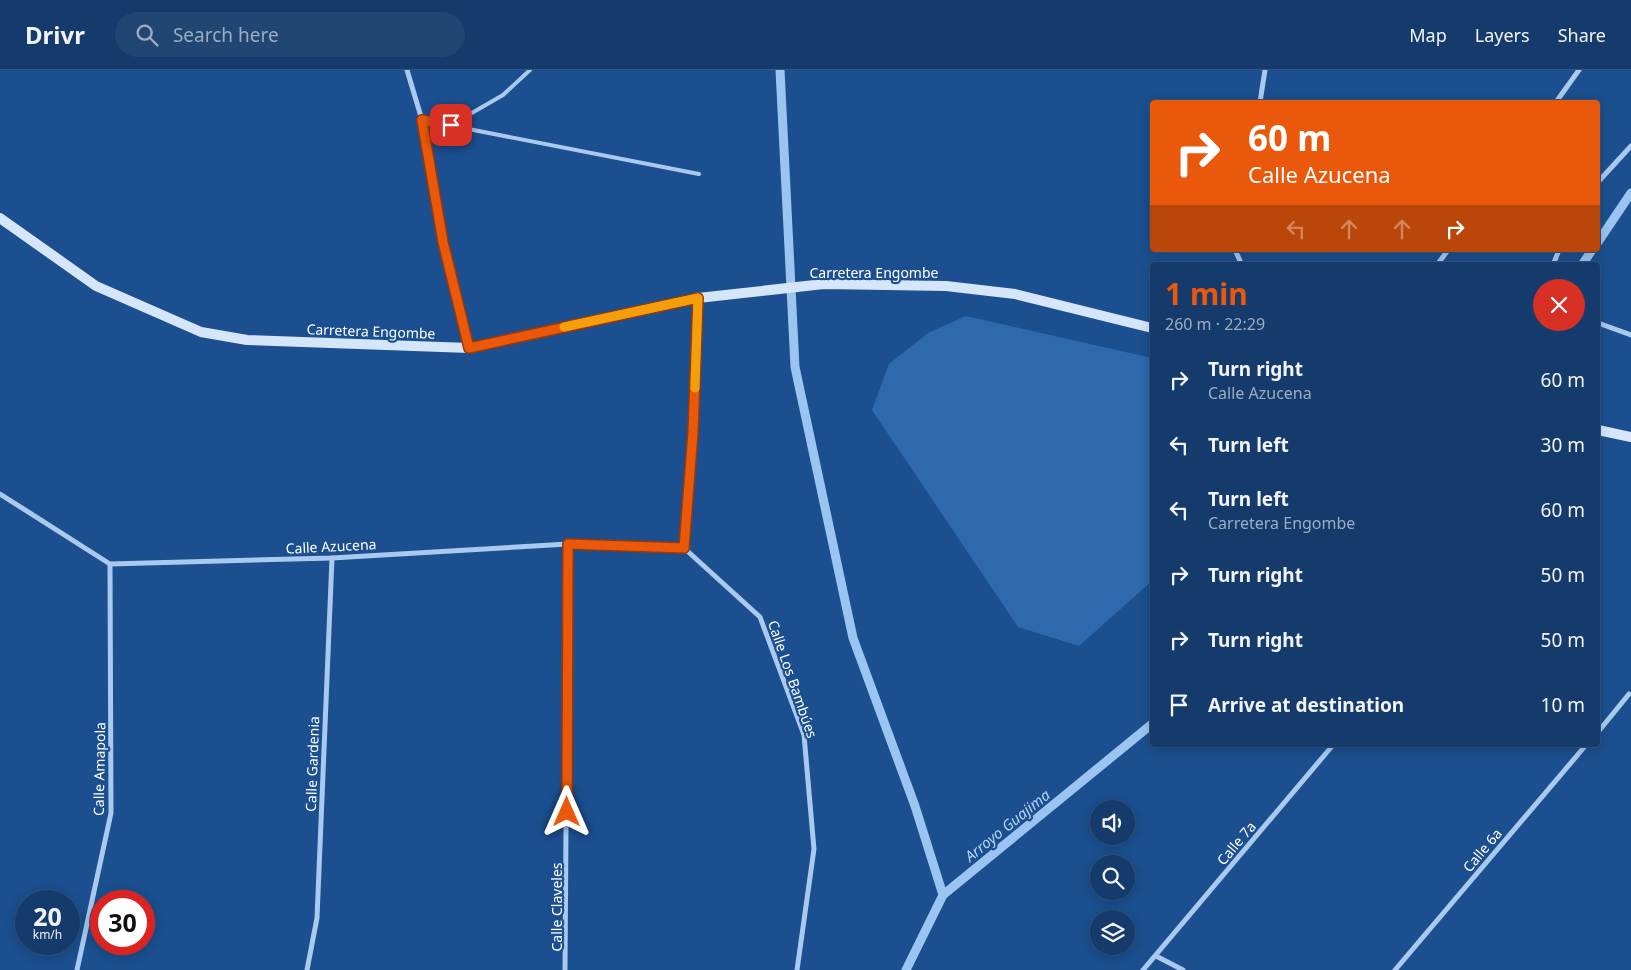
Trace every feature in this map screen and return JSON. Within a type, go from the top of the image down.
[{"type":"street","points":[[407,70],[422,120],[443,242],[469,348]]},
{"type":"street","points":[[1260,100],[1265,70]]},
{"type":"street","points":[[1557,100],[1579,70]]},
{"type":"street","points":[[1600,180],[1631,146]]},
{"type":"street","name":"Carretera Engombe","points":[[0,218],[96,286],[201,332],[248,340],[469,348],[698,298],[824,284],[946,286],[1015,294],[1150,328]]},
{"type":"street","points":[[684,548],[693,432],[698,298]]},
{"type":"street","points":[[1600,324],[1631,335]]},
{"type":"street","points":[[1600,430],[1631,437]]},
{"type":"street","points":[[0,494],[110,564]]},
{"type":"street","name":"Calle Azucena","points":[[110,564],[332,558],[568,544],[684,548]]},
{"type":"street","name":"Calle Claveles","points":[[565,970],[568,544]]},
{"type":"street","name":"Calle Los Bambúes","points":[[684,548],[760,616],[804,735],[814,849],[797,970]]},
{"type":"street","name":"Calle Gardenia","points":[[307,970],[318,918],[332,558]]},
{"type":"street","name":"Calle Amapola","points":[[78,970],[111,813],[110,564]]},
{"type":"street","points":[[1600,730],[1629,694]]},
{"type":"street","name":"Calle 7a","points":[[1142,970],[1156,956],[1331,747]]},
{"type":"street","name":"Calle 6a","points":[[1395,970],[1584,747]]},
{"type":"street","points":[[1156,956],[1183,970]]},
{"type":"lane","points":[[451,125],[502,95],[530,70]]},
{"type":"lane","points":[[422,120],[698,174]]},
{"type":"shaded area","points":[[966,316],[1150,358],[1150,583],[1079,646],[1018,627],[872,410],[889,364],[928,333]]},
{"type":"waterway","points":[[780,70],[795,367],[853,638],[915,806],[943,895]]},
{"type":"waterway","name":"Arroyo Guajima","points":[[1600,239],[1631,193]]},
{"type":"waterway","name":"Arroyo Guajima","points":[[1584,262],[1591,252]]},
{"type":"waterway","name":"Arroyo Guajima","points":[[906,970],[943,895],[1150,726]]},
{"type":"slow traffic","points":[[564,327],[698,298],[695,388]]},
{"type":"route","points":[[451,125],[422,120],[443,242],[469,348],[698,298],[693,432],[684,548],[568,544],[567,812]]}]
